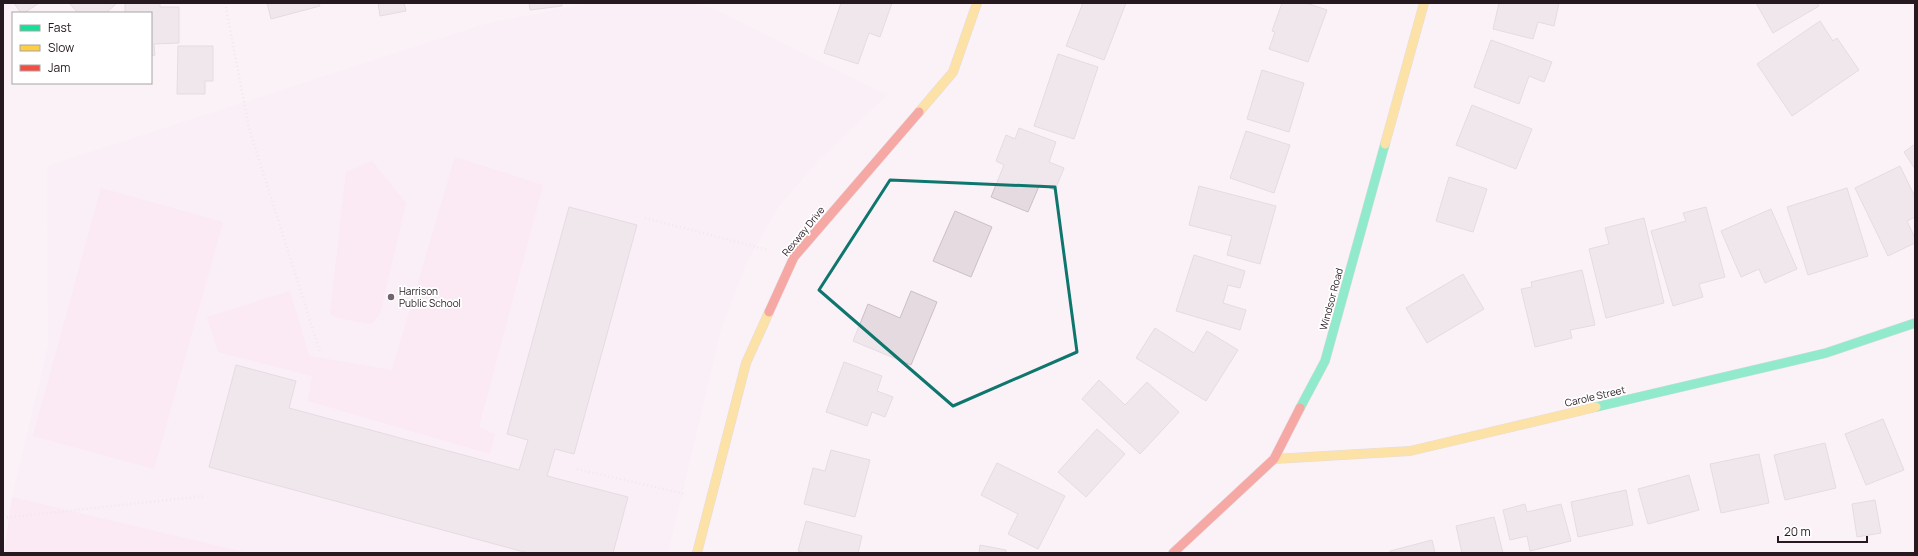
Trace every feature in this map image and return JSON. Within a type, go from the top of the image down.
[{"type":"street","name":"Rexway Drive","points":[[697,553],[746,363],[794,257],[953,72],[977,3]]},
{"type":"street","name":"Windsor Road","points":[[1173,553],[1274,459],[1325,361],[1424,3]]},
{"type":"street","name":"Carole Street","points":[[1274,459],[1410,451],[1826,353],[1915,323]]},
{"type":"path","points":[[225,3],[249,128],[320,352]]},
{"type":"path","points":[[645,218],[794,257]]},
{"type":"path","points":[[577,469],[711,500]]},
{"type":"path","points":[[3,518],[204,496]]},
{"type":"highlighted area","points":[[890,180],[1055,187],[1077,352],[953,406],[819,290]]},
{"type":"shaded area","name":"Harrison Public School","points":[[592,3],[688,3],[713,8],[887,95],[818,161],[779,206],[746,264],[721,330],[668,553],[249,553],[12,497],[48,346],[47,166],[488,23]]},
{"type":"shaded area","points":[[455,157],[543,185],[479,427],[495,434],[490,454],[308,401],[312,376],[218,352],[207,317],[290,291],[309,356],[392,370]]},
{"type":"shaded area","points":[[372,161],[406,203],[380,314],[371,324],[338,318],[330,314],[346,172]]},
{"type":"shaded area","points":[[101,188],[223,222],[154,469],[33,436]]},
{"type":"shaded area","points":[[12,497],[249,553],[4,553]]},
{"type":"building","points":[[14,3],[39,3],[26,12],[20,12]]},
{"type":"building","points":[[69,3],[117,3],[107,12],[77,12]]},
{"type":"building","points":[[125,3],[160,3],[160,7],[179,7],[179,43],[154,44],[155,55],[152,56],[152,12],[125,12]]},
{"type":"building","points":[[267,3],[319,3],[320,6],[271,19]]},
{"type":"building","points":[[378,3],[404,3],[406,11],[380,16]]},
{"type":"building","points":[[529,3],[562,3],[562,6],[530,10]]},
{"type":"building","points":[[841,3],[892,3],[880,37],[869,33],[858,64],[824,53]]},
{"type":"building","points":[[1083,3],[1126,3],[1104,60],[1066,46]]},
{"type":"building","points":[[1282,3],[1306,3],[1327,10],[1308,62],[1269,49],[1275,32],[1272,31]]},
{"type":"building","points":[[1499,3],[1559,3],[1554,26],[1538,22],[1533,39],[1493,29]]},
{"type":"building","points":[[1756,3],[1817,3],[1819,6],[1773,33]]},
{"type":"building","points":[[1820,21],[1833,41],[1837,38],[1859,70],[1792,116],[1757,64]]},
{"type":"building","points":[[1491,40],[1552,62],[1544,82],[1529,76],[1519,104],[1474,87]]},
{"type":"building","points":[[178,46],[213,46],[213,81],[205,81],[205,94],[177,94]]},
{"type":"building","points":[[1058,54],[1098,67],[1074,139],[1034,126]]},
{"type":"building","points":[[1262,70],[1304,83],[1289,132],[1247,119]]},
{"type":"building","points":[[1472,105],[1532,129],[1516,169],[1456,145]]},
{"type":"building","points":[[1019,128],[1056,142],[1049,162],[1064,168],[1055,190],[1040,184],[1028,212],[991,197],[1004,165],[996,161],[1006,135],[1015,139]]},
{"type":"building","points":[[1246,131],[1290,145],[1274,193],[1230,178]]},
{"type":"building","points":[[1915,144],[1915,169],[1904,152]]},
{"type":"building","points":[[1900,166],[1915,197],[1915,217],[1907,221],[1915,238],[1915,243],[1888,256],[1855,188]]},
{"type":"building","points":[[1449,177],[1487,189],[1473,232],[1436,221]]},
{"type":"building","points":[[1199,186],[1276,206],[1260,264],[1227,255],[1232,236],[1189,225]]},
{"type":"building","points":[[1847,188],[1868,256],[1808,275],[1787,207]]},
{"type":"building","points":[[569,207],[637,225],[574,454],[555,449],[547,476],[628,497],[613,553],[528,553],[209,467],[236,365],[296,381],[289,408],[519,470],[528,440],[507,434]]},
{"type":"building","points":[[1706,207],[1725,277],[1699,284],[1703,297],[1673,306],[1651,231],[1686,221],[1683,213]]},
{"type":"building","points":[[1771,209],[1797,269],[1765,283],[1759,269],[1741,277],[1721,231]]},
{"type":"building","points":[[955,211],[992,227],[971,277],[933,261]]},
{"type":"building","points":[[1644,218],[1664,303],[1606,318],[1589,249],[1609,244],[1605,228]]},
{"type":"building","points":[[1194,255],[1245,271],[1240,288],[1228,285],[1223,303],[1246,310],[1240,330],[1176,311]]},
{"type":"building","points":[[1582,270],[1595,325],[1570,330],[1572,338],[1535,347],[1521,289],[1532,287],[1531,282]]},
{"type":"building","points":[[1463,274],[1484,309],[1427,343],[1406,308]]},
{"type":"building","points":[[911,291],[937,302],[911,365],[853,341],[868,304],[900,318]]},
{"type":"building","points":[[1155,328],[1194,353],[1207,331],[1238,350],[1206,401],[1136,358]]},
{"type":"building","points":[[844,362],[882,376],[877,391],[893,397],[885,417],[872,412],[867,426],[826,412]]},
{"type":"building","points":[[1099,380],[1125,405],[1147,382],[1179,412],[1140,454],[1082,399]]},
{"type":"building","points":[[1883,419],[1904,470],[1866,485],[1845,434]]},
{"type":"building","points":[[1097,429],[1125,454],[1086,497],[1058,472]]},
{"type":"building","points":[[1825,443],[1836,488],[1785,500],[1774,455]]},
{"type":"building","points":[[831,450],[870,460],[855,517],[804,504],[813,468],[825,471]]},
{"type":"building","points":[[1759,454],[1769,503],[1721,513],[1710,464]]},
{"type":"building","points":[[997,463],[1065,496],[1038,549],[1008,534],[1018,514],[981,495]]},
{"type":"building","points":[[1689,475],[1699,510],[1648,524],[1638,489]]},
{"type":"building","points":[[1626,490],[1633,525],[1578,537],[1571,502]]},
{"type":"building","points":[[1875,500],[1881,533],[1857,537],[1852,504]]},
{"type":"building","points":[[1525,504],[1527,512],[1561,504],[1571,541],[1530,551],[1527,536],[1510,540],[1503,510]]},
{"type":"building","points":[[1494,517],[1503,553],[1462,553],[1456,526]]},
{"type":"building","points":[[806,521],[862,536],[858,553],[805,553],[798,551]]},
{"type":"building","points":[[1432,540],[1435,553],[1390,553],[1390,551]]},
{"type":"building","points":[[980,545],[1006,550],[1006,553],[979,553]]},
{"type":"traffic: fast","points":[[1300,408],[1325,361],[1385,144]]},
{"type":"traffic: fast","points":[[1596,407],[1826,353],[1915,323]]},
{"type":"traffic: slow","points":[[919,112],[953,72],[977,3]]},
{"type":"traffic: slow","points":[[1385,144],[1424,3]]},
{"type":"traffic: slow","points":[[697,553],[746,363],[769,312]]},
{"type":"traffic: slow","points":[[1274,459],[1410,451],[1596,407]]},
{"type":"traffic: jam","points":[[769,312],[794,257],[919,112]]},
{"type":"traffic: jam","points":[[1173,553],[1274,459],[1300,408]]},
{"type":"place","name":"Harrison Public School","points":[[391,297]]}]
